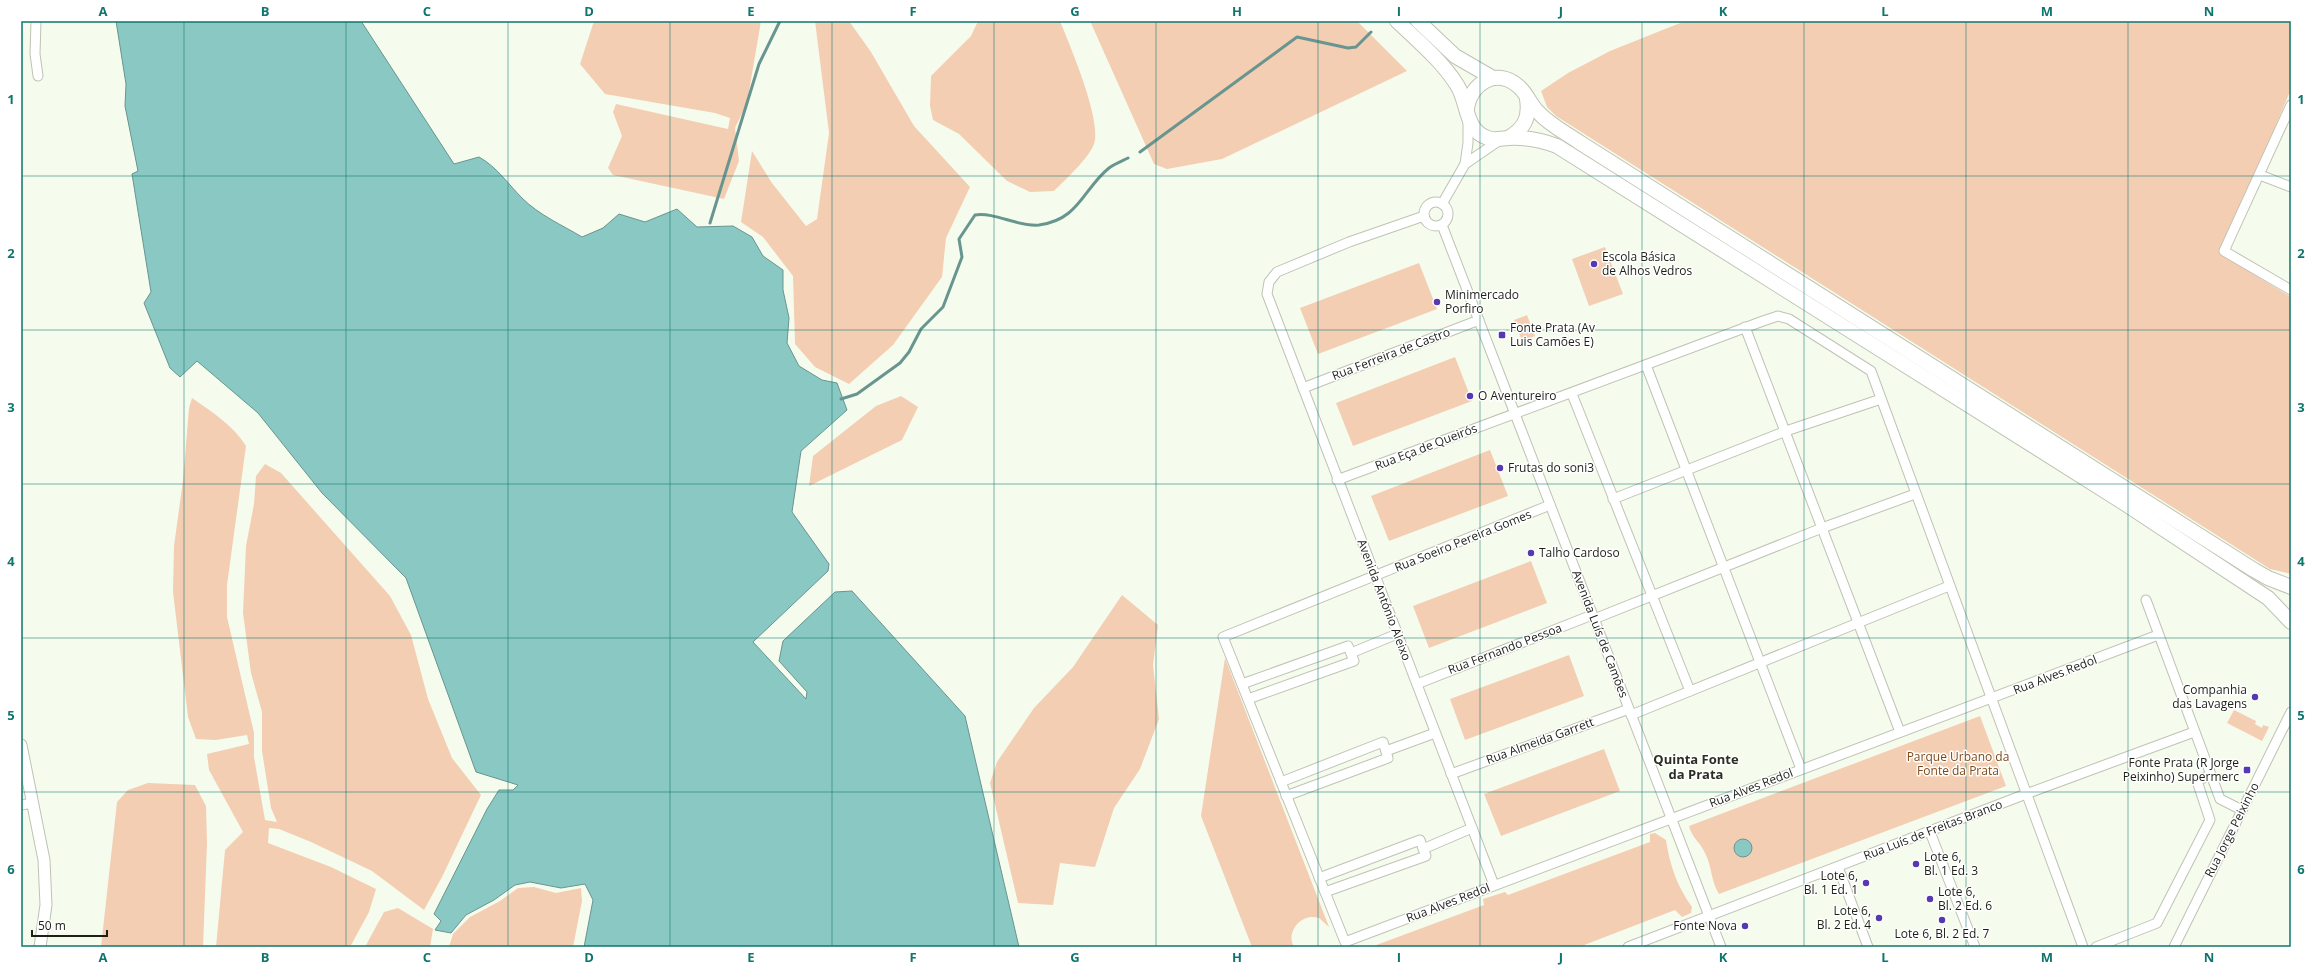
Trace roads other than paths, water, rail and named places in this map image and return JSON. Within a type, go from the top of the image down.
[{"type":"main road","points":[[1397,21],[1445,69],[1458,86],[1472,126],[1479,134],[1489,139],[1544,141],[1557,146],[2124,503],[2268,598],[2291,622]]},
{"type":"main road","points":[[1418,21],[1463,63],[1492,78],[1510,80],[1519,86],[1538,113],[1579,142],[2254,570],[2268,578],[2291,587]]},
{"type":"main road","points":[[1467,113],[1468,99],[1474,89],[1482,82],[1492,78]]},
{"type":"main road","points":[[1504,139],[1516,134],[1527,118],[1527,99]]},
{"type":"street","points":[[36,21],[35,54],[36,72],[38,76]]},
{"type":"street","points":[[2291,105],[2224,251],[2291,290]]},
{"type":"street","points":[[1442,204],[1465,164],[1468,143],[1467,113]]},
{"type":"street","points":[[1465,164],[1504,139]]},
{"type":"street","points":[[2260,175],[2291,187]]},
{"type":"street","points":[[1435,202],[1442,204],[1447,209],[1448,216],[1442,225],[1430,225],[1424,216],[1428,205],[1435,202]]},
{"type":"street","name":"Avenida António Aleixo","points":[[1424,216],[1356,240],[1277,272],[1272,276],[1267,288],[1268,300],[1494,885]]},
{"type":"street","name":"Avenida Luís de Camões","points":[[1442,225],[1721,947]]},
{"type":"street","name":"Rua Eça de Queirós","points":[[1337,480],[1572,394],[1745,327],[1778,316],[1789,319],[1871,371],[2083,947]]},
{"type":"street","name":"Rua Ferreira de Castro","points":[[1303,388],[1479,320]]},
{"type":"street","points":[[1745,327],[1900,732]]},
{"type":"street","points":[[1646,365],[1686,471],[1725,566],[1801,769]]},
{"type":"street","points":[[1572,394],[1690,691]]},
{"type":"street","points":[[1613,499],[1786,432],[1881,399]]},
{"type":"street","name":"Rua Fernando Pessoa","points":[[1417,684],[1652,595],[1822,528],[1916,494]]},
{"type":"street","name":"Rua Soeiro Pereira Gomes","points":[[1242,684],[1223,637],[1376,577],[1550,505]]},
{"type":"street","name":"Rua Almeida Garrett","points":[[1451,774],[1690,691],[1950,586]]},
{"type":"street","points":[[2146,600],[2220,799],[2242,810]]},
{"type":"street","points":[[1351,653],[1397,634]]},
{"type":"street","name":"Rua Alves Redol","points":[[1325,892],[1345,942],[1801,769],[1992,699],[2158,635]]},
{"type":"street","points":[[1248,700],[1354,661],[1348,646],[1242,684],[1248,700],[1281,782],[1286,796],[1319,878],[1325,892],[1426,856],[1420,840],[1319,878]]},
{"type":"street","name":"Rua Jorge Peixinho","points":[[2174,947],[2291,712]]},
{"type":"street","name":"Rua Luís de Freitas Branco","points":[[1628,947],[2026,794],[2194,732]]},
{"type":"street","points":[[1386,751],[1435,733]]},
{"type":"street","points":[[1281,782],[1383,742],[1388,758],[1286,796]]},
{"type":"street","points":[[21,745],[44,860],[46,905],[40,947]]},
{"type":"street","points":[[2096,947],[2157,923],[2210,820],[2197,781],[2210,775]]},
{"type":"street","points":[[21,805],[33,803]]},
{"type":"street","points":[[1423,849],[1472,828]]},
{"type":"street","points":[[1930,832],[1975,947]]},
{"type":"street","points":[[1838,867],[1868,947]]},
{"type":"water","points":[[116,21],[361,21],[454,164],[479,157],[497,171],[522,198],[536,210],[582,237],[603,228],[619,214],[645,222],[677,209],[697,227],[733,226],[752,237],[763,256],[783,270],[783,290],[789,318],[787,343],[799,366],[822,380],[837,383],[847,410],[801,451],[792,512],[829,564],[828,571],[753,642],[806,699],[807,692],[779,661],[783,641],[835,592],[852,591],[965,716],[1019,947],[584,947],[593,900],[585,884],[561,888],[530,882],[515,885],[494,900],[466,915],[451,933],[435,930],[441,921],[434,914],[487,809],[499,790],[513,790],[518,785],[476,772],[406,578],[322,493],[258,413],[197,361],[180,377],[170,368],[144,303],[151,292],[132,174],[138,171],[125,106],[126,84]]},
{"type":"water","points":[[1743,839],[1749,842],[1752,848],[1749,854],[1743,857],[1737,854],[1734,848],[1737,842]]},
{"type":"waterway","points":[[710,223],[759,64],[780,21]]},
{"type":"waterway","points":[[1140,152],[1297,37],[1348,48],[1356,47],[1371,32]]},
{"type":"waterway","points":[[841,399],[857,394],[900,363],[909,352],[921,329],[943,307],[962,257],[959,239],[975,215],[991,216],[1031,225],[1052,222],[1063,217],[1072,210],[1100,176],[1109,168],[1128,158]]},
{"type":"place","name":"Escola Básica de Alhos Vedros","points":[[1594,264]]},
{"type":"place","name":"Minimercado Porfiro","points":[[1437,302]]},
{"type":"place","name":"Fonte Prata (Av Luis Camões E)","points":[[1502,335]]},
{"type":"place","name":"O Aventureiro","points":[[1470,396]]},
{"type":"place","name":"Frutas do soni3","points":[[1500,468]]},
{"type":"place","name":"Talho Cardoso","points":[[1531,553]]},
{"type":"place","name":"Companhia das Lavagens","points":[[2255,697]]},
{"type":"place","name":"Fonte Prata (R Jorge Peixinho) Supermerc","points":[[2247,770]]},
{"type":"place","name":"Lote 6, Bl. 1 Ed. 3","points":[[1916,864]]},
{"type":"place","name":"Lote 6, Bl. 1 Ed. 1","points":[[1866,883]]},
{"type":"place","name":"Lote 6, Bl. 2 Ed. 6","points":[[1930,899]]},
{"type":"place","name":"Lote 6, Bl. 2 Ed. 4","points":[[1879,918]]},
{"type":"place","name":"Lote 6, Bl. 2 Ed. 7","points":[[1942,920]]},
{"type":"place","name":"Fonte Nova","points":[[1745,926]]},
{"type":"district","name":"Quinta Fonte da Prata","points":[[1696,766]]},
{"type":"park label","name":"Parque Urbano da Fonte da Prata","points":[[1958,764]]}]
